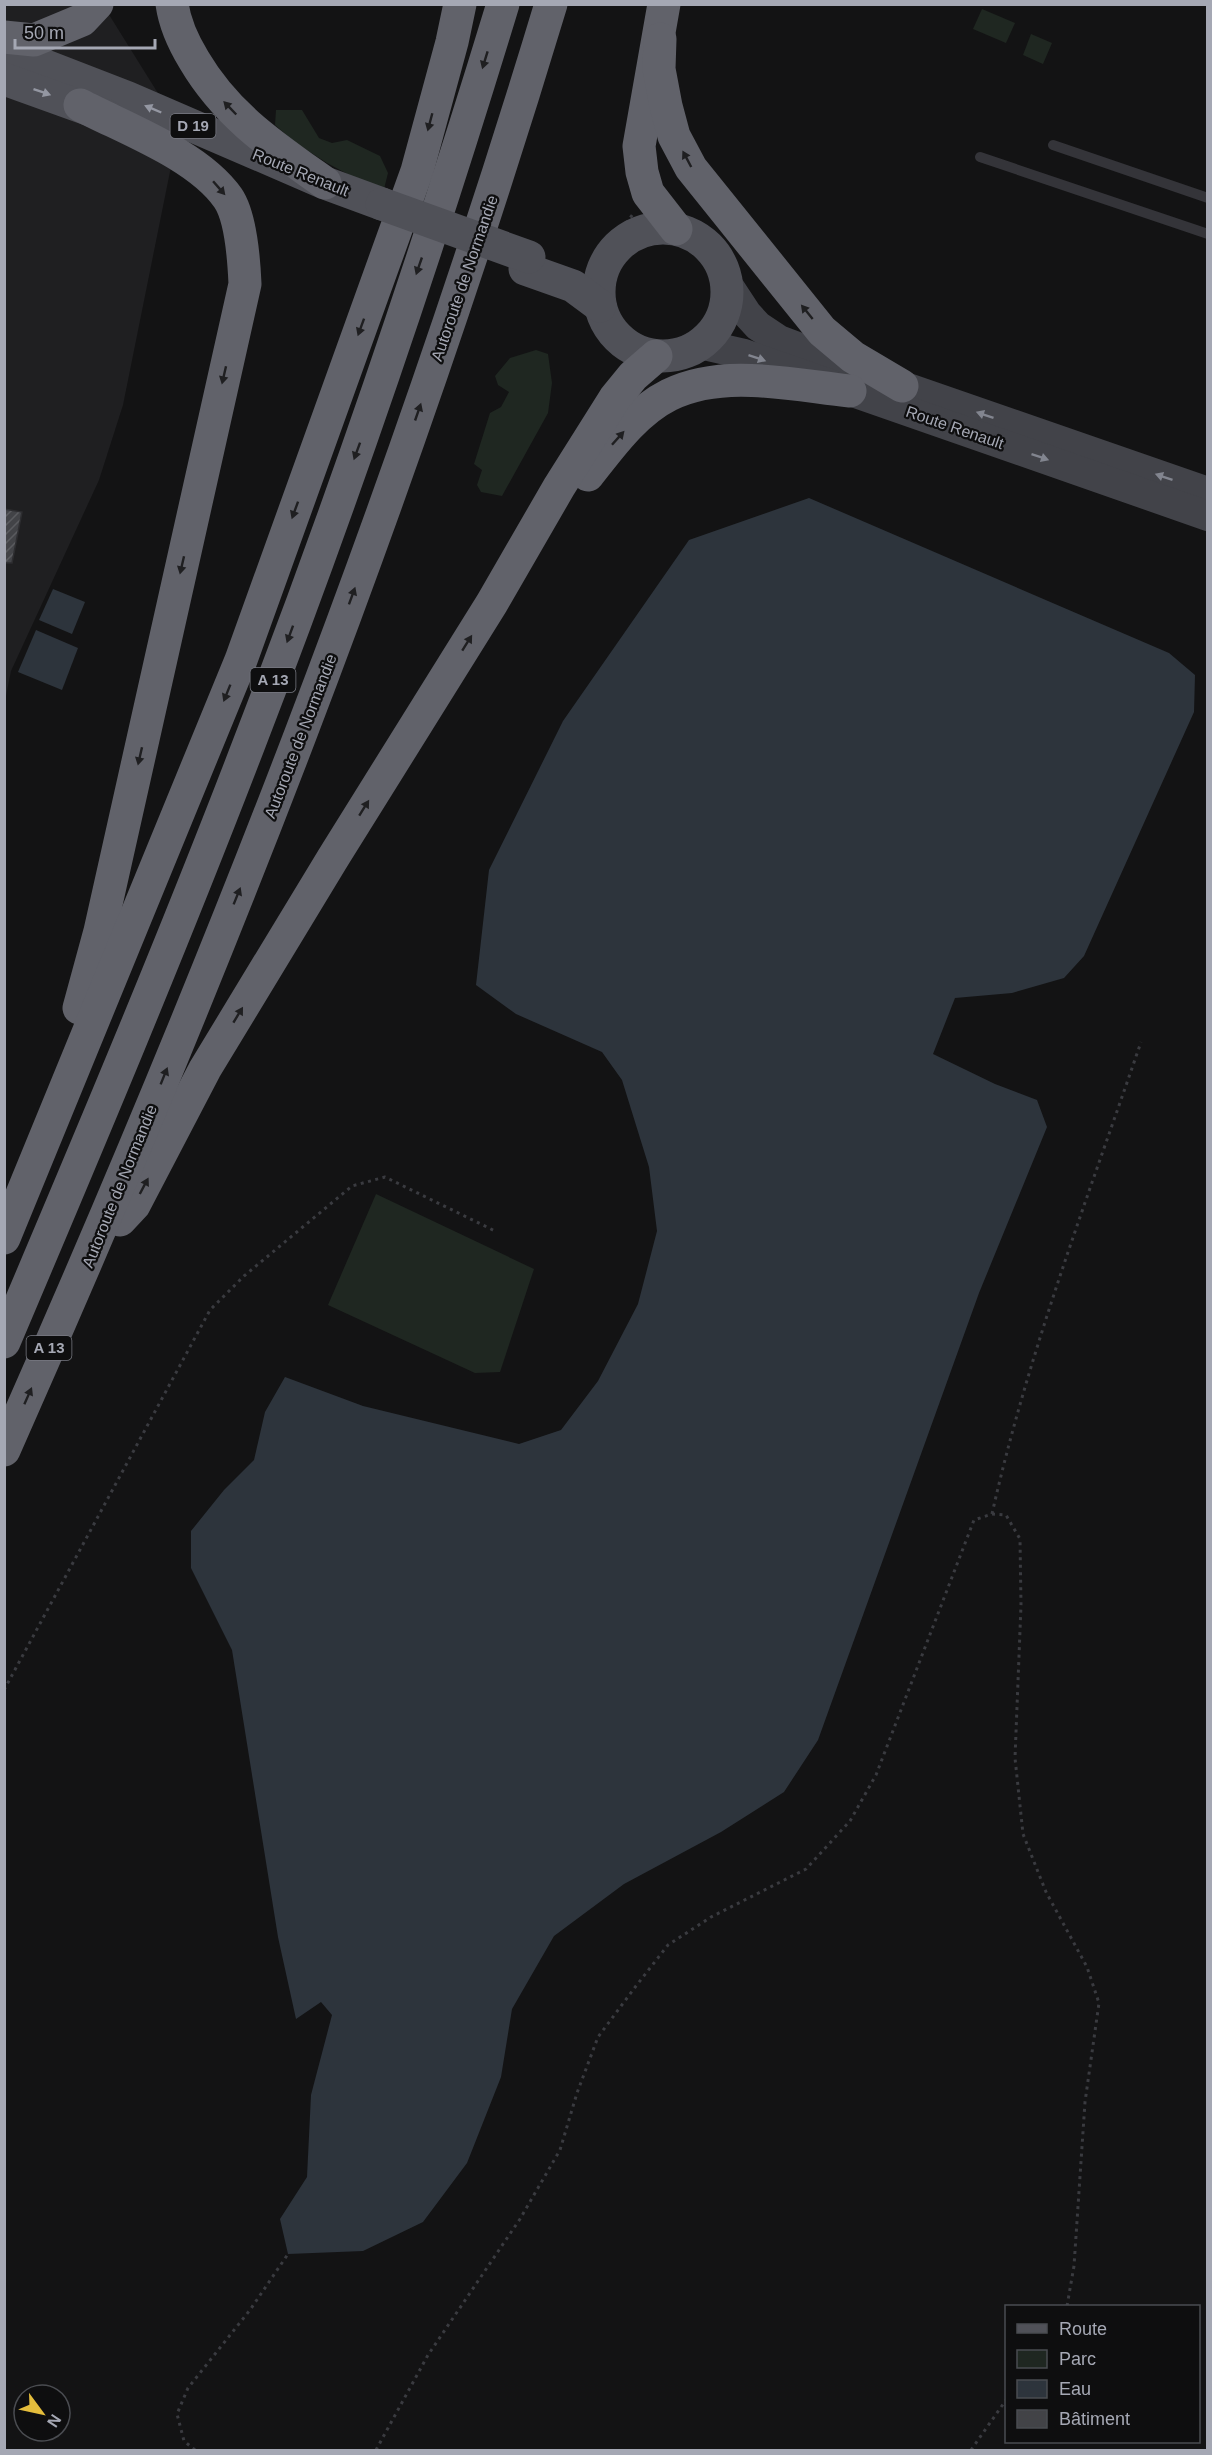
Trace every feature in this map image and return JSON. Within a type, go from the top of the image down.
[{"type":"highway","points":[[172,4],[174,24],[189,52],[208,83],[228,107],[256,133],[325,183]]},
{"type":"highway","points":[[7,1233],[241,660],[417,171],[460,4]]},
{"type":"highway","name":"A 13","points":[[4,1342],[127,1050],[250,743],[362,437],[460,144],[502,4]]},
{"type":"highway","name":"Autoroute de Normandie","points":[[4,1450],[94,1247],[293,760],[404,455],[505,156],[551,4]]},
{"type":"highway","points":[[664,4],[660,39],[639,146],[642,172],[648,194],[676,229]]},
{"type":"highway","points":[[18,32],[34,40],[90,12]]},
{"type":"highway","points":[[660,39],[659,69],[666,106],[674,136],[691,168],[822,331],[853,357],[902,386]]},
{"type":"highway","points":[[7,1233],[26,1161],[60,1067],[100,931],[245,284],[243,247],[229,200],[204,171],[80,105]]},
{"type":"highway","points":[[94,1247],[134,1205],[205,1069],[492,603],[559,487],[615,398],[633,376],[656,356]]},
{"type":"highway","points":[[492,603],[615,441],[639,416],[668,395],[698,385],[728,380],[763,381],[850,391]]},
{"type":"main road","name":"Route Renault","points":[[4,50],[128,98],[325,183],[380,210]]},
{"type":"main road","name":"Route Renault","points":[[4,79],[527,263],[573,286],[600,306]]},
{"type":"main road","points":[[605,263],[619,245],[636,234],[656,228],[676,229]]},
{"type":"main road","name":"Route Renault","points":[[527,263],[565,266],[605,263],[599,284],[600,306],[609,327],[621,341],[637,351],[656,356],[671,356],[686,352],[700,344],[713,332],[722,317],[726,300],[726,282],[721,264],[710,248],[676,229]]},
{"type":"street","name":"Route Renault","points":[[726,282],[747,314],[779,340],[902,386],[1208,492]]},
{"type":"street","name":"Route Renault","points":[[700,344],[744,354],[1208,516]]},
{"type":"lane","points":[[1053,145],[1208,198]]},
{"type":"lane","points":[[980,157],[1208,234]]},
{"type":"path","points":[[992,1514],[1002,1471],[1056,1289],[1141,1042]]},
{"type":"path","points":[[4,1690],[210,1310],[244,1276],[352,1186],[385,1178],[495,1232]]},
{"type":"path","points":[[376,2451],[428,2355],[520,2219],[560,2150],[577,2093],[598,2037],[630,1994],[668,1945],[711,1917],[806,1869],[850,1821],[876,1775],[974,1520],[992,1514],[1006,1515],[1020,1539],[1021,1605],[1015,1758],[1023,1834],[1046,1892],[1087,1967],[1099,2003],[1085,2102],[1074,2266],[1067,2305]]},
{"type":"path","points":[[195,2451],[184,2441],[177,2414],[188,2388],[250,2310],[288,2254]]},
{"type":"path","points":[[970,2451],[1005,2401]]},
{"type":"shaded area","points":[[5,5],[103,5],[179,127],[123,405],[99,480],[11,671],[5,701]]},
{"type":"green space","points":[[982,9],[1015,23],[1006,43],[973,29]]},
{"type":"green space","points":[[1031,34],[1052,43],[1043,64],[1023,55]]},
{"type":"green space","points":[[276,110],[302,110],[319,138],[332,143],[347,140],[380,156],[388,173],[383,193],[327,163],[296,143],[275,125]]},
{"type":"green space","points":[[536,350],[548,354],[552,383],[548,413],[502,496],[481,492],[477,485],[482,470],[474,464],[490,413],[501,407],[509,392],[498,385],[495,376],[510,358]]},
{"type":"green space","points":[[376,1194],[534,1269],[500,1372],[475,1373],[328,1305]]},
{"type":"water","points":[[809,498],[1169,653],[1195,675],[1194,712],[1084,956],[1064,978],[1012,993],[955,998],[933,1054],[995,1084],[1037,1100],[1047,1127],[979,1293],[818,1740],[784,1792],[721,1832],[624,1884],[554,1936],[512,2009],[501,2077],[467,2163],[423,2222],[363,2251],[288,2254],[280,2219],[307,2177],[311,2095],[332,2015],[321,2002],[296,2019],[278,1937],[232,1650],[191,1568],[191,1531],[224,1490],[254,1460],[265,1412],[285,1377],[363,1406],[519,1444],[561,1430],[598,1381],[638,1304],[657,1231],[649,1167],[622,1080],[602,1052],[516,1014],[476,985],[489,870],[563,721],[689,540]]},
{"type":"water","points":[[53,589],[85,602],[72,634],[39,620]]},
{"type":"water","points":[[36,630],[78,648],[62,690],[18,672]]},
{"type":"building","points":[[4,509],[22,512],[12,563],[4,563]]}]
